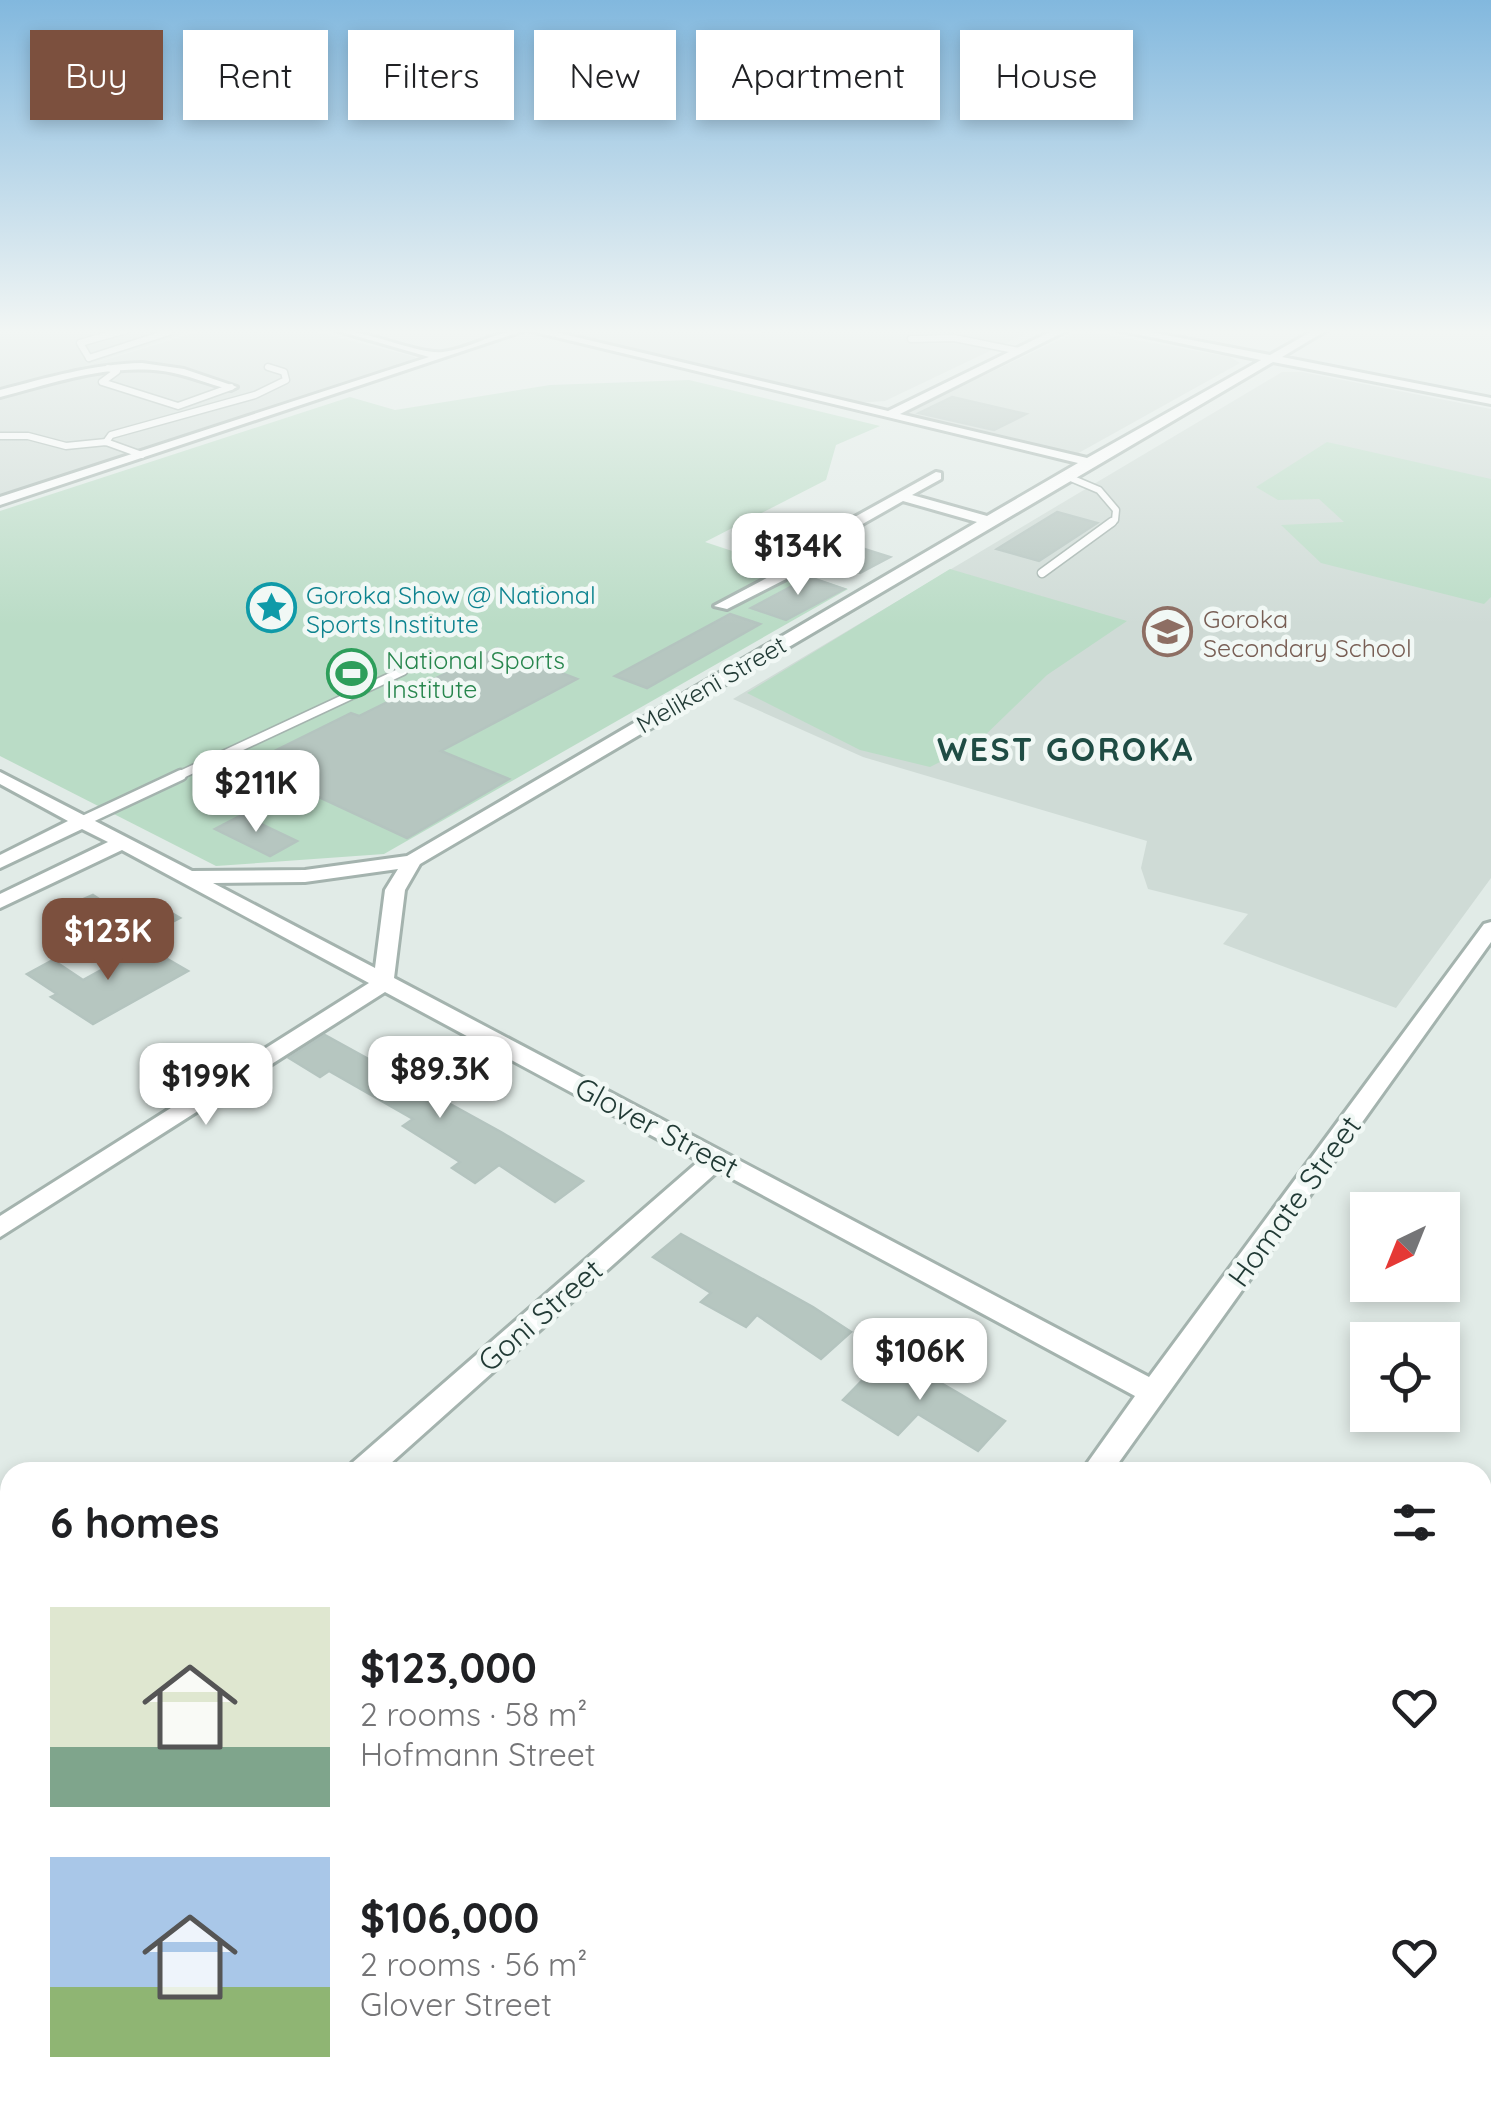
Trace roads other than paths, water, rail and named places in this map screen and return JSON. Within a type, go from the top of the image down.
[{"type":"street","points":[[0,501],[223,428]]},
{"type":"street","points":[[944,428],[1088,462]]},
{"type":"street","name":"Melikeni Street","points":[[188,875],[273,880],[381,868],[412,860],[1149,428]]},
{"type":"street","points":[[722,606],[781,576],[846,527],[936,476]]},
{"type":"street","points":[[901,496],[988,521]]},
{"type":"street","name":"Glover Street","points":[[0,777],[1154,1394]]},
{"type":"street","points":[[0,862],[83,822]]},
{"type":"street","points":[[0,902],[124,842]]},
{"type":"street","points":[[0,1228],[384,984],[395,890],[412,860]]},
{"type":"street","name":"Homate Street","points":[[1103,1462],[1491,928]]},
{"type":"street","name":"Goni Street","points":[[373,1462],[718,1158]]},
{"type":"lane","points":[[106,442],[110,435],[135,428]]},
{"type":"lane","points":[[0,436],[28,436],[66,446],[106,442],[142,455]]},
{"type":"lane","points":[[1042,573],[1115,520],[1116,510],[1099,490],[1066,476]]},
{"type":"lane","points":[[83,822],[403,671]]},
{"type":"place","name":"Goroka Show @ National Sports Institute","points":[[271,608]]},
{"type":"place","name":"Goroka Secondary School","points":[[1168,632]]},
{"type":"place","name":"National Sports Institute","points":[[351,673]]},
{"type":"district","name":"WEST GOROKA","points":[[1066,749]]}]
